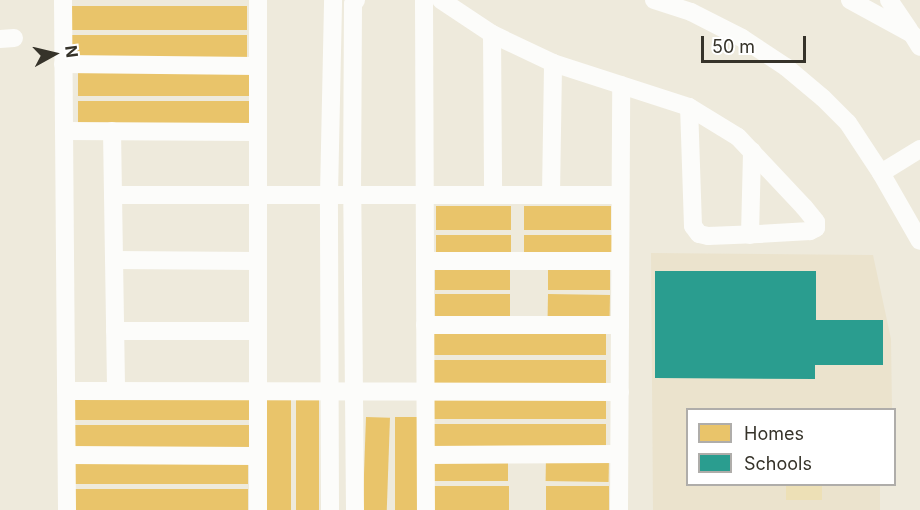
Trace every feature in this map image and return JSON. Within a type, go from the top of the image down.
[{"type":"street","points":[[63,0],[67,510]]},
{"type":"street","points":[[258,0],[258,510]]},
{"type":"street","points":[[330,510],[330,195],[333,0]]},
{"type":"street","points":[[355,510],[352,195],[353,4],[356,0]]},
{"type":"street","points":[[424,0],[426,510]]},
{"type":"street","points":[[441,0],[492,34],[553,63],[689,107],[738,137],[816,222],[816,228],[810,231],[750,235],[702,235],[693,226],[689,107]]},
{"type":"street","points":[[654,0],[691,12],[732,33],[786,67],[848,123],[881,172],[920,241]]},
{"type":"street","points":[[889,0],[916,41]]},
{"type":"street","points":[[855,1],[916,41]]},
{"type":"street","points":[[492,34],[493,195]]},
{"type":"street","points":[[551,195],[553,63]]},
{"type":"street","points":[[63,64],[258,66]]},
{"type":"street","points":[[619,510],[621,85]]},
{"type":"street","points":[[64,131],[258,132]]},
{"type":"street","points":[[112,131],[116,391]]},
{"type":"street","points":[[881,172],[920,149]]},
{"type":"street","points":[[750,235],[752,151]]},
{"type":"street","points":[[113,195],[620,195]]},
{"type":"street","points":[[114,260],[258,261]]},
{"type":"street","points":[[425,261],[620,261]]},
{"type":"street","points":[[425,325],[620,325]]},
{"type":"street","points":[[115,330],[258,331]]},
{"type":"street","points":[[66,390],[620,392]]},
{"type":"street","points":[[426,455],[620,454]]},
{"type":"street","points":[[67,455],[258,456]]},
{"type":"shaded area","points":[[651,253],[873,255],[891,339],[892,408],[686,408],[686,486],[880,486],[880,510],[653,510]]},
{"type":"shaded area","points":[[786,486],[822,486],[822,500],[786,500]]},
{"type":"building: Homes","points":[[72,6],[247,6],[247,30],[72,30]]},
{"type":"building: Homes","points":[[72,35],[247,35],[247,59],[72,59]]},
{"type":"building: Homes","points":[[78,72],[253,72],[253,96],[78,96]]},
{"type":"building: Homes","points":[[78,101],[253,101],[253,125],[78,125]]},
{"type":"building: Homes","points":[[436,206],[511,206],[511,230],[436,230]]},
{"type":"building: Homes","points":[[524,206],[611,206],[611,230],[524,230]]},
{"type":"building: Homes","points":[[436,235],[511,235],[511,259],[436,259]]},
{"type":"building: Homes","points":[[524,235],[612,235],[612,259],[524,259]]},
{"type":"building: Homes","points":[[435,266],[510,266],[510,290],[435,290]]},
{"type":"building: Homes","points":[[548,266],[610,266],[610,290],[548,290]]},
{"type":"building: Homes","points":[[435,294],[510,294],[510,318],[435,318]]},
{"type":"building: Homes","points":[[548,294],[610,295],[610,319],[548,318]]},
{"type":"building: Homes","points":[[431,331],[606,331],[606,355],[431,355]]},
{"type":"building: Homes","points":[[431,360],[606,360],[606,384],[431,384]]},
{"type":"building: Homes","points":[[431,395],[606,395],[606,419],[431,419]]},
{"type":"building: Homes","points":[[75,397],[250,397],[250,420],[75,420]]},
{"type":"building: Homes","points":[[267,398],[291,398],[291,510],[267,510]]},
{"type":"building: Homes","points":[[296,398],[319,398],[319,510],[296,510]]},
{"type":"building: Homes","points":[[366,417],[390,418],[387,510],[363,510]]},
{"type":"building: Homes","points":[[395,417],[419,417],[419,510],[395,510]]},
{"type":"building: Homes","points":[[431,424],[606,424],[606,448],[431,448]]},
{"type":"building: Homes","points":[[75,425],[250,425],[250,449],[75,449]]},
{"type":"building: Homes","points":[[434,457],[508,457],[508,481],[434,481]]},
{"type":"building: Homes","points":[[546,457],[609,458],[609,482],[546,481]]},
{"type":"building: Homes","points":[[73,460],[248,460],[248,484],[73,484]]},
{"type":"building: Homes","points":[[434,486],[509,486],[509,510],[434,510]]},
{"type":"building: Homes","points":[[546,486],[609,486],[609,510],[546,510]]},
{"type":"building: Homes","points":[[73,489],[248,489],[248,510],[73,510]]},
{"type":"building: Schools","points":[[655,271],[816,271],[816,320],[883,320],[883,365],[815,365],[815,379],[655,378]]}]
